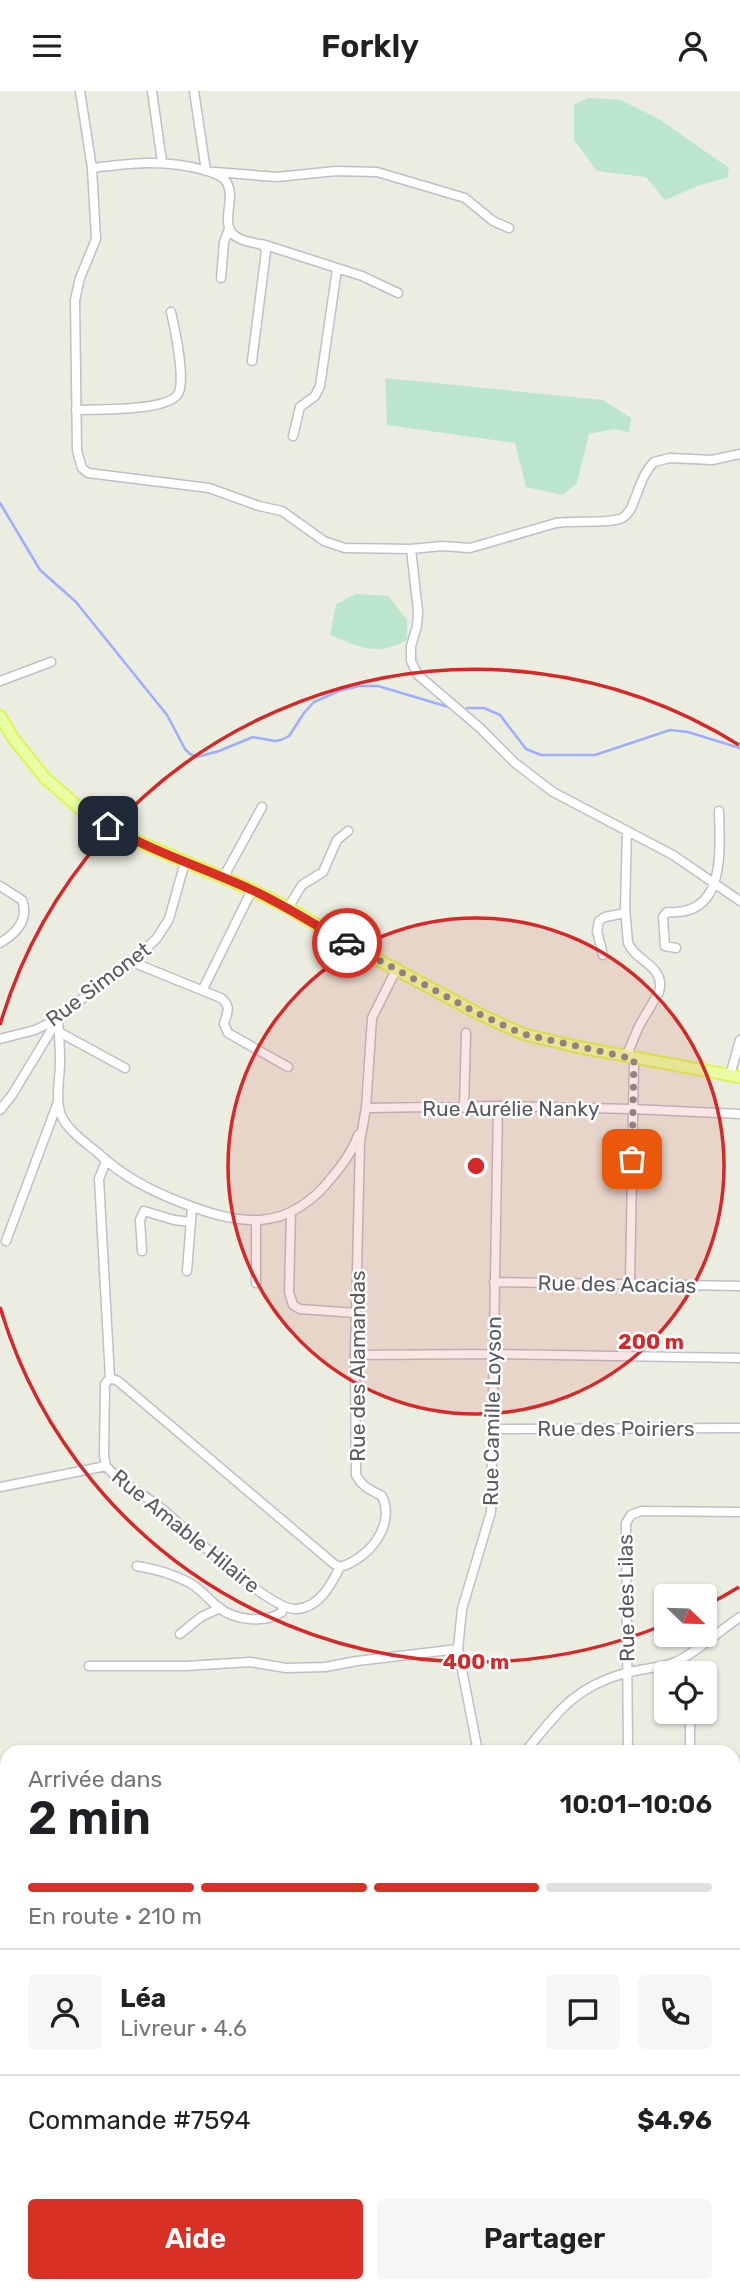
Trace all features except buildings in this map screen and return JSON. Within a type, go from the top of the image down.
[{"type":"main road","points":[[0,716],[13,738],[46,778],[84,812],[132,839],[253,890],[479,1014],[523,1034],[630,1058],[735,1077]]},
{"type":"street","points":[[80,91],[92,168],[96,239],[80,278],[75,300],[75,409],[79,461],[88,473],[209,488],[259,506],[282,511],[324,541],[345,548],[470,548],[556,523],[621,519],[629,510],[643,477],[654,462],[670,458],[712,460],[740,454]]},
{"type":"street","points":[[152,91],[162,162]]},
{"type":"street","points":[[194,91],[209,171]]},
{"type":"street","points":[[92,168],[162,162],[188,165],[221,176],[228,184],[230,193],[229,229],[224,242],[221,278]]},
{"type":"street","points":[[209,171],[265,177],[336,171],[377,172],[466,198],[493,222],[509,228]]},
{"type":"street","points":[[229,229],[236,237],[362,276],[398,293]]},
{"type":"street","points":[[252,361],[266,259],[264,246],[259,243]]},
{"type":"street","points":[[293,436],[300,407],[315,396],[320,386],[338,268]]},
{"type":"street","points":[[75,409],[130,408],[167,403],[174,398],[178,393],[180,379],[172,312]]},
{"type":"street","points":[[411,548],[418,611],[410,654],[413,669],[515,763],[553,792],[673,855],[740,901]]},
{"type":"street","points":[[0,681],[51,662]]},
{"type":"street","points":[[223,878],[262,807]]},
{"type":"street","points":[[676,948],[665,946],[664,915],[667,912],[682,913],[694,909],[704,902],[715,885],[720,847],[719,811]]},
{"type":"street","points":[[288,908],[299,888],[323,872],[337,840],[348,831]]},
{"type":"street","points":[[626,831],[625,913],[630,948],[654,968],[661,986],[639,1026],[630,1058],[630,1285]]},
{"type":"street","name":"Rue Simonet","points":[[0,1039],[35,1030],[58,1019],[102,982],[132,962],[157,938],[169,919],[185,862]]},
{"type":"street","points":[[0,886],[22,899],[25,907],[25,917],[18,929],[2,942]]},
{"type":"street","points":[[203,989],[253,890]]},
{"type":"street","points":[[603,955],[597,927],[599,921],[625,913]]},
{"type":"street","points":[[132,962],[203,989],[227,1003],[229,1012],[224,1024],[228,1033],[289,1067]]},
{"type":"street","name":"Rue des Alamandas","points":[[340,1567],[348,1565],[369,1551],[384,1528],[386,1514],[386,1504],[382,1496],[368,1490],[356,1475],[355,1355],[360,1151],[366,1108],[372,1017],[396,970]]},
{"type":"street","points":[[58,1019],[58,1102],[61,1116],[128,1179],[213,1215],[256,1221],[291,1212],[323,1189],[345,1161],[355,1144],[366,1108]]},
{"type":"street","points":[[0,1111],[58,1019]]},
{"type":"street","points":[[59,1032],[125,1068]]},
{"type":"street","points":[[464,1108],[466,1033]]},
{"type":"street","points":[[735,1077],[740,1040]]},
{"type":"street","points":[[6,1241],[58,1102]]},
{"type":"street","name":"Rue Aurélie Nanky","points":[[366,1108],[498,1106],[740,1114]]},
{"type":"street","name":"Rue Camille Loyson","points":[[477,1745],[458,1649],[462,1609],[491,1512],[498,1106]]},
{"type":"street","name":"Rue Amable Hilaire","points":[[106,1161],[99,1179],[114,1380],[105,1384],[106,1466],[283,1608]]},
{"type":"street","points":[[187,1271],[192,1207]]},
{"type":"street","points":[[142,1251],[139,1220],[144,1211],[174,1220],[191,1221]]},
{"type":"street","points":[[291,1212],[289,1292],[293,1305],[300,1309],[356,1313]]},
{"type":"street","points":[[256,1221],[256,1283]]},
{"type":"street","name":"Rue des Acacias","points":[[494,1282],[740,1286]]},
{"type":"street","points":[[355,1355],[740,1358]]},
{"type":"street","points":[[114,1380],[340,1567],[330,1588],[314,1603],[294,1610],[283,1608],[276,1616],[265,1619],[241,1616],[220,1608],[187,1582],[160,1570],[137,1566]]},
{"type":"street","name":"Rue des Poiriers","points":[[492,1429],[740,1428]]},
{"type":"street","points":[[0,1487],[106,1466]]},
{"type":"street","name":"Rue des Lilas","points":[[628,1745],[626,1523],[631,1515],[641,1511],[740,1512]]},
{"type":"street","points":[[180,1634],[201,1617],[220,1608]]},
{"type":"street","points":[[677,1661],[740,1617]]},
{"type":"street","points":[[89,1666],[186,1666],[250,1662],[286,1668],[325,1667],[458,1649]]},
{"type":"street","points":[[531,1745],[567,1702],[580,1691],[602,1680],[654,1667]]},
{"type":"street","points":[[690,1724],[690,1745]]},
{"type":"green space","points":[[588,98],[621,100],[659,119],[729,168],[727,178],[700,185],[665,200],[646,177],[597,171],[574,140],[574,105]]},
{"type":"green space","points":[[385,378],[603,400],[631,418],[629,432],[614,429],[589,434],[577,483],[563,495],[526,487],[515,443],[387,425]]},
{"type":"green space","points":[[356,594],[388,596],[407,620],[407,640],[377,649],[359,646],[330,635],[336,604]]},
{"type":"waterway","points":[[0,503],[40,570],[76,602],[167,715],[190,754],[197,757],[253,737],[281,740],[289,736],[314,702],[359,686],[378,686],[452,708]]},
{"type":"waterway","points":[[467,708],[484,708],[500,715],[526,749],[541,755],[595,755],[670,730],[688,732],[740,748]]},
{"type":"way so far","points":[[347,943],[479,1014],[523,1034],[634,1059],[632,1159]]},
{"type":"route","points":[[108,826],[132,839],[253,890],[347,943]]}]
